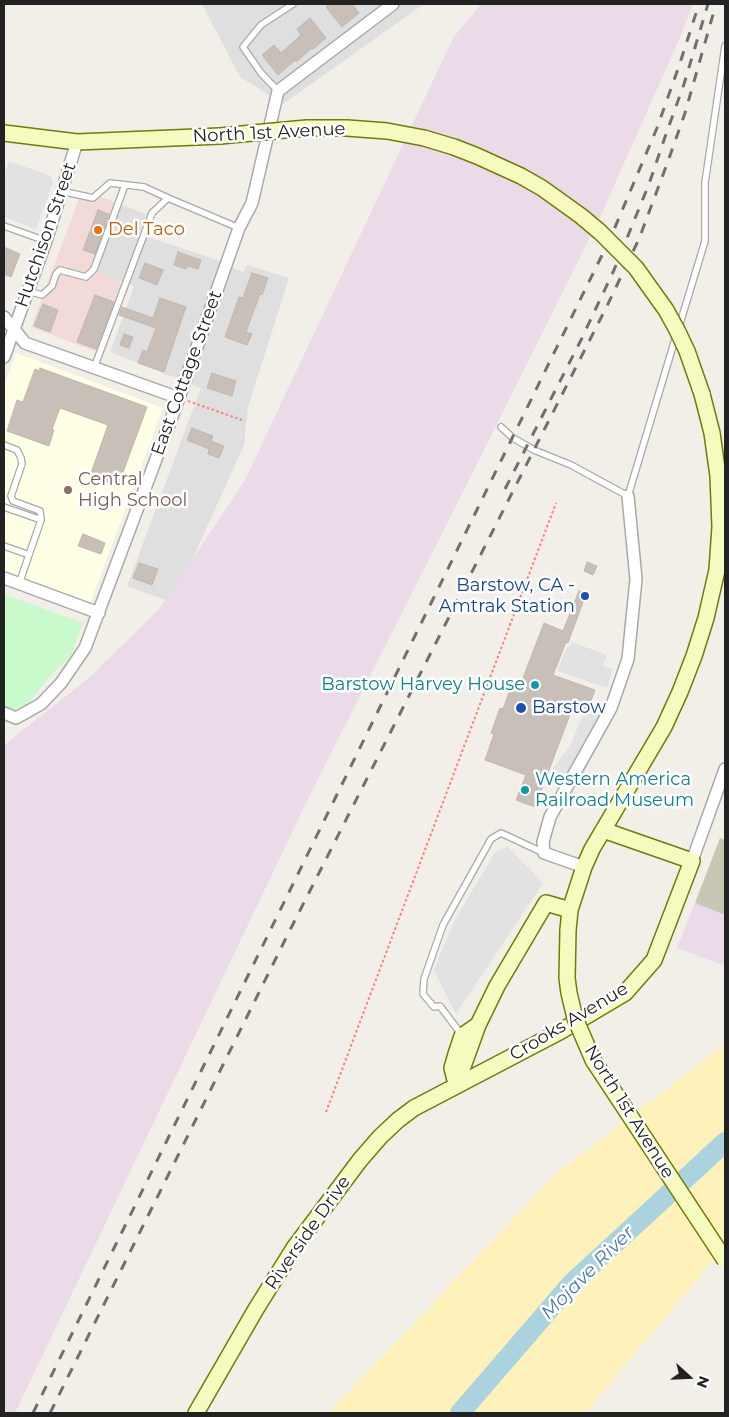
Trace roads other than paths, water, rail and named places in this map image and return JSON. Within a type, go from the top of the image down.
[{"type":"main road","name":"North 1st Avenue","points":[[4,133],[77,142],[220,136],[307,128],[347,128],[387,131],[424,138],[477,156],[542,188],[606,237],[636,268],[666,310],[687,351],[702,394],[712,432],[718,476],[720,527],[717,570],[706,618],[680,692],[664,726],[603,830],[584,867],[570,910],[568,978],[569,993],[575,1018],[593,1060],[725,1260]]},
{"type":"main road","points":[[603,830],[692,861]]},
{"type":"main road","name":"Crooks Avenue","points":[[456,1086],[561,1031],[625,993],[654,960],[692,861]]},
{"type":"main road","points":[[456,1086],[478,1025],[497,986],[546,903],[570,910]]},
{"type":"main road","points":[[456,1086],[452,1068],[462,1036],[478,1025]]},
{"type":"main road","name":"Riverside Drive","points":[[196,1413],[256,1309],[294,1248],[360,1160],[380,1136],[398,1120],[414,1108],[456,1086]]},
{"type":"street","points":[[278,91],[393,4]]},
{"type":"street","name":"East Cottage Street","points":[[4,713],[16,718],[41,704],[85,648],[179,398],[239,228],[252,203],[278,91]]},
{"type":"street","name":"Hutchison Street","points":[[4,357],[46,241],[77,142]]},
{"type":"street","points":[[4,317],[25,344],[179,398]]},
{"type":"street","points":[[584,867],[544,853],[543,842],[550,817],[611,708],[628,659],[636,579],[628,496]]},
{"type":"street","points":[[4,578],[99,613]]},
{"type":"street","name":"Crooks Avenue","points":[[692,861],[725,769]]},
{"type":"lane","points":[[278,91],[261,74],[243,47],[261,25],[293,4]]},
{"type":"lane","points":[[501,427],[513,438],[534,450],[571,464],[628,496],[705,241],[705,183],[725,46]]},
{"type":"lane","points":[[62,190],[93,198],[110,183],[144,188],[239,228]]},
{"type":"lane","points":[[28,291],[42,295],[52,286],[56,274],[60,270],[86,277],[94,269],[125,185]]},
{"type":"lane","points":[[94,368],[152,213],[168,198]]},
{"type":"lane","points":[[4,226],[46,241]]},
{"type":"lane","points":[[4,445],[17,450],[22,464],[11,496],[13,501],[40,511],[41,520],[19,584]]},
{"type":"lane","points":[[4,507],[41,520]]},
{"type":"lane","points":[[4,546],[29,555]]},
{"type":"lane","points":[[462,1036],[440,1006],[434,1006],[423,994],[424,979],[443,925],[491,839],[501,833],[544,853]]},
{"type":"waterway","name":"Mojave River","points":[[460,1413],[572,1283],[725,1142]]},
{"type":"railway","points":[[33,1413],[610,239],[657,128],[699,4]]},
{"type":"railway","points":[[505,489],[581,340],[614,270],[649,184],[684,84],[708,4]]},
{"type":"railway","points":[[50,1413],[289,932],[606,308],[639,239],[685,113],[716,4]]},
{"type":"place","name":"Del Taco","points":[[98,230]]},
{"type":"place","name":"Central High School","points":[[68,490]]},
{"type":"place","name":"Barstow, CA - Amtrak Station","points":[[585,596]]},
{"type":"place","name":"Barstow Harvey House","points":[[535,685]]},
{"type":"place","name":"Barstow","points":[[521,708]]},
{"type":"place","name":"Western America Railroad Museum","points":[[525,790]]}]
